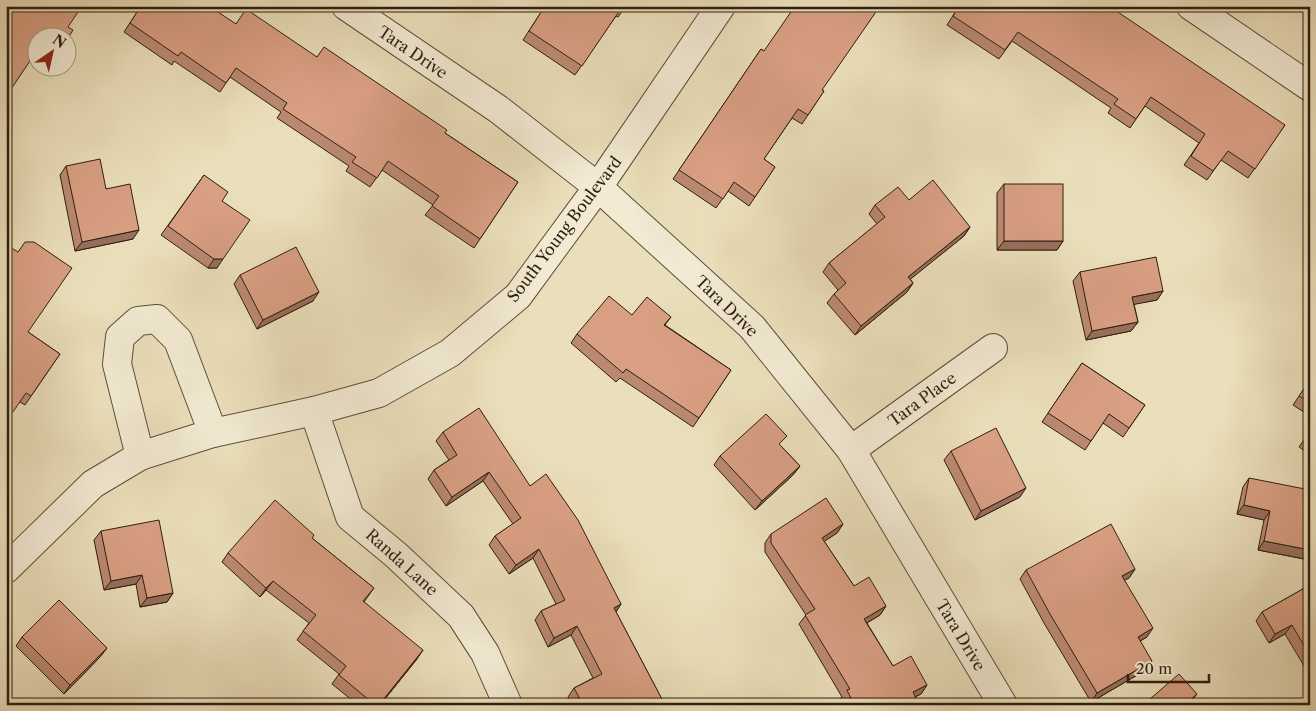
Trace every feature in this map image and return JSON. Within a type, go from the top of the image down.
[{"type":"street","name":"Tara Drive","points":[[346,6],[498,109],[598,188],[752,327],[851,450],[1003,705]]},
{"type":"street","name":"South Young Boulevard","points":[[6,569],[93,484],[140,456],[213,433],[314,411],[379,393],[450,353],[518,296],[598,188],[721,6]]},
{"type":"street","points":[[1191,6],[1310,87]]},
{"type":"street","points":[[140,456],[117,364],[120,337],[138,321],[157,319],[178,340],[213,433]]},
{"type":"street","name":"Tara Place","points":[[851,450],[993,348]]},
{"type":"street","name":"Randa Lane","points":[[314,411],[350,517],[396,555],[461,616],[485,653],[508,705]]},
{"type":"building","points":[[6,6],[82,6],[68,27],[70,28],[28,28],[28,64],[7,95]]},
{"type":"building","points":[[141,6],[209,6],[236,24],[246,9],[317,57],[324,47],[447,130],[445,133],[518,182],[480,239],[432,206],[439,196],[388,161],[377,178],[352,162],[356,157],[283,109],[287,103],[236,68],[226,83],[181,52],[178,56],[130,23]]},
{"type":"building","points":[[545,6],[626,6],[622,7],[582,66],[529,31]]},
{"type":"building","points":[[795,6],[880,6],[822,90],[824,91],[808,115],[798,109],[764,159],[775,167],[755,197],[734,182],[723,199],[679,170],[761,49],[764,51]]},
{"type":"building","points":[[960,6],[1109,6],[1285,125],[1255,169],[1228,151],[1213,171],[1191,156],[1205,134],[1151,97],[1136,119],[1114,104],[1118,99],[1018,32],[1005,50],[953,16]]},
{"type":"building","points":[[100,159],[106,189],[130,184],[139,230],[82,242],[66,166]]},
{"type":"building","points":[[204,175],[228,192],[222,201],[250,220],[223,259],[214,259],[168,226]]},
{"type":"building","points":[[933,180],[970,227],[908,277],[913,283],[861,326],[834,294],[846,283],[829,263],[885,217],[875,205],[898,187],[909,200]]},
{"type":"building","points":[[1004,184],[1063,184],[1063,241],[1004,241]]},
{"type":"building","points":[[25,242],[34,242],[72,268],[28,332],[60,354],[31,396],[26,393],[6,422],[6,252],[10,247],[18,252]]},
{"type":"building","points":[[296,247],[319,292],[263,320],[240,275]]},
{"type":"building","points":[[1156,257],[1163,291],[1132,297],[1138,322],[1092,331],[1080,272]]},
{"type":"building","points":[[609,296],[632,315],[647,297],[671,317],[664,325],[731,370],[699,418],[626,369],[623,373],[577,334]]},
{"type":"building","points":[[1082,363],[1145,405],[1129,428],[1109,414],[1091,441],[1048,413]]},
{"type":"building","points":[[1310,380],[1310,403],[1299,396]]},
{"type":"building","points":[[479,408],[530,486],[546,474],[578,520],[621,604],[614,608],[665,705],[583,705],[574,688],[602,674],[577,626],[554,638],[541,611],[565,600],[539,549],[516,565],[495,536],[521,518],[489,472],[452,497],[434,470],[457,455],[443,432]]},
{"type":"building","points":[[766,414],[787,436],[779,444],[800,466],[762,501],[720,456]]},
{"type":"building","points":[[996,428],[1026,488],[981,511],[951,451]]},
{"type":"building","points":[[1310,432],[1310,441],[1305,438]]},
{"type":"building","points":[[1249,478],[1310,490],[1310,550],[1264,541],[1270,511],[1244,505]]},
{"type":"building","points":[[826,498],[843,524],[822,538],[854,586],[869,577],[886,606],[864,619],[893,666],[911,656],[927,685],[913,692],[919,705],[854,705],[847,690],[850,689],[805,615],[815,609],[771,543],[771,534]]},
{"type":"building","points":[[275,500],[314,535],[312,538],[374,588],[363,601],[423,650],[379,705],[375,705],[339,675],[346,666],[303,631],[316,615],[273,581],[266,588],[228,553]]},
{"type":"building","points":[[159,520],[173,593],[147,598],[142,575],[111,581],[101,531]]},
{"type":"building","points":[[1111,524],[1135,569],[1122,576],[1153,628],[1138,637],[1152,661],[1097,693],[1026,570]]},
{"type":"building","points":[[1310,585],[1310,656],[1292,625],[1275,634],[1262,612]]},
{"type":"building","points":[[59,600],[107,648],[70,685],[22,637]]},
{"type":"building","points":[[1179,674],[1197,694],[1184,705],[1143,705]]}]
